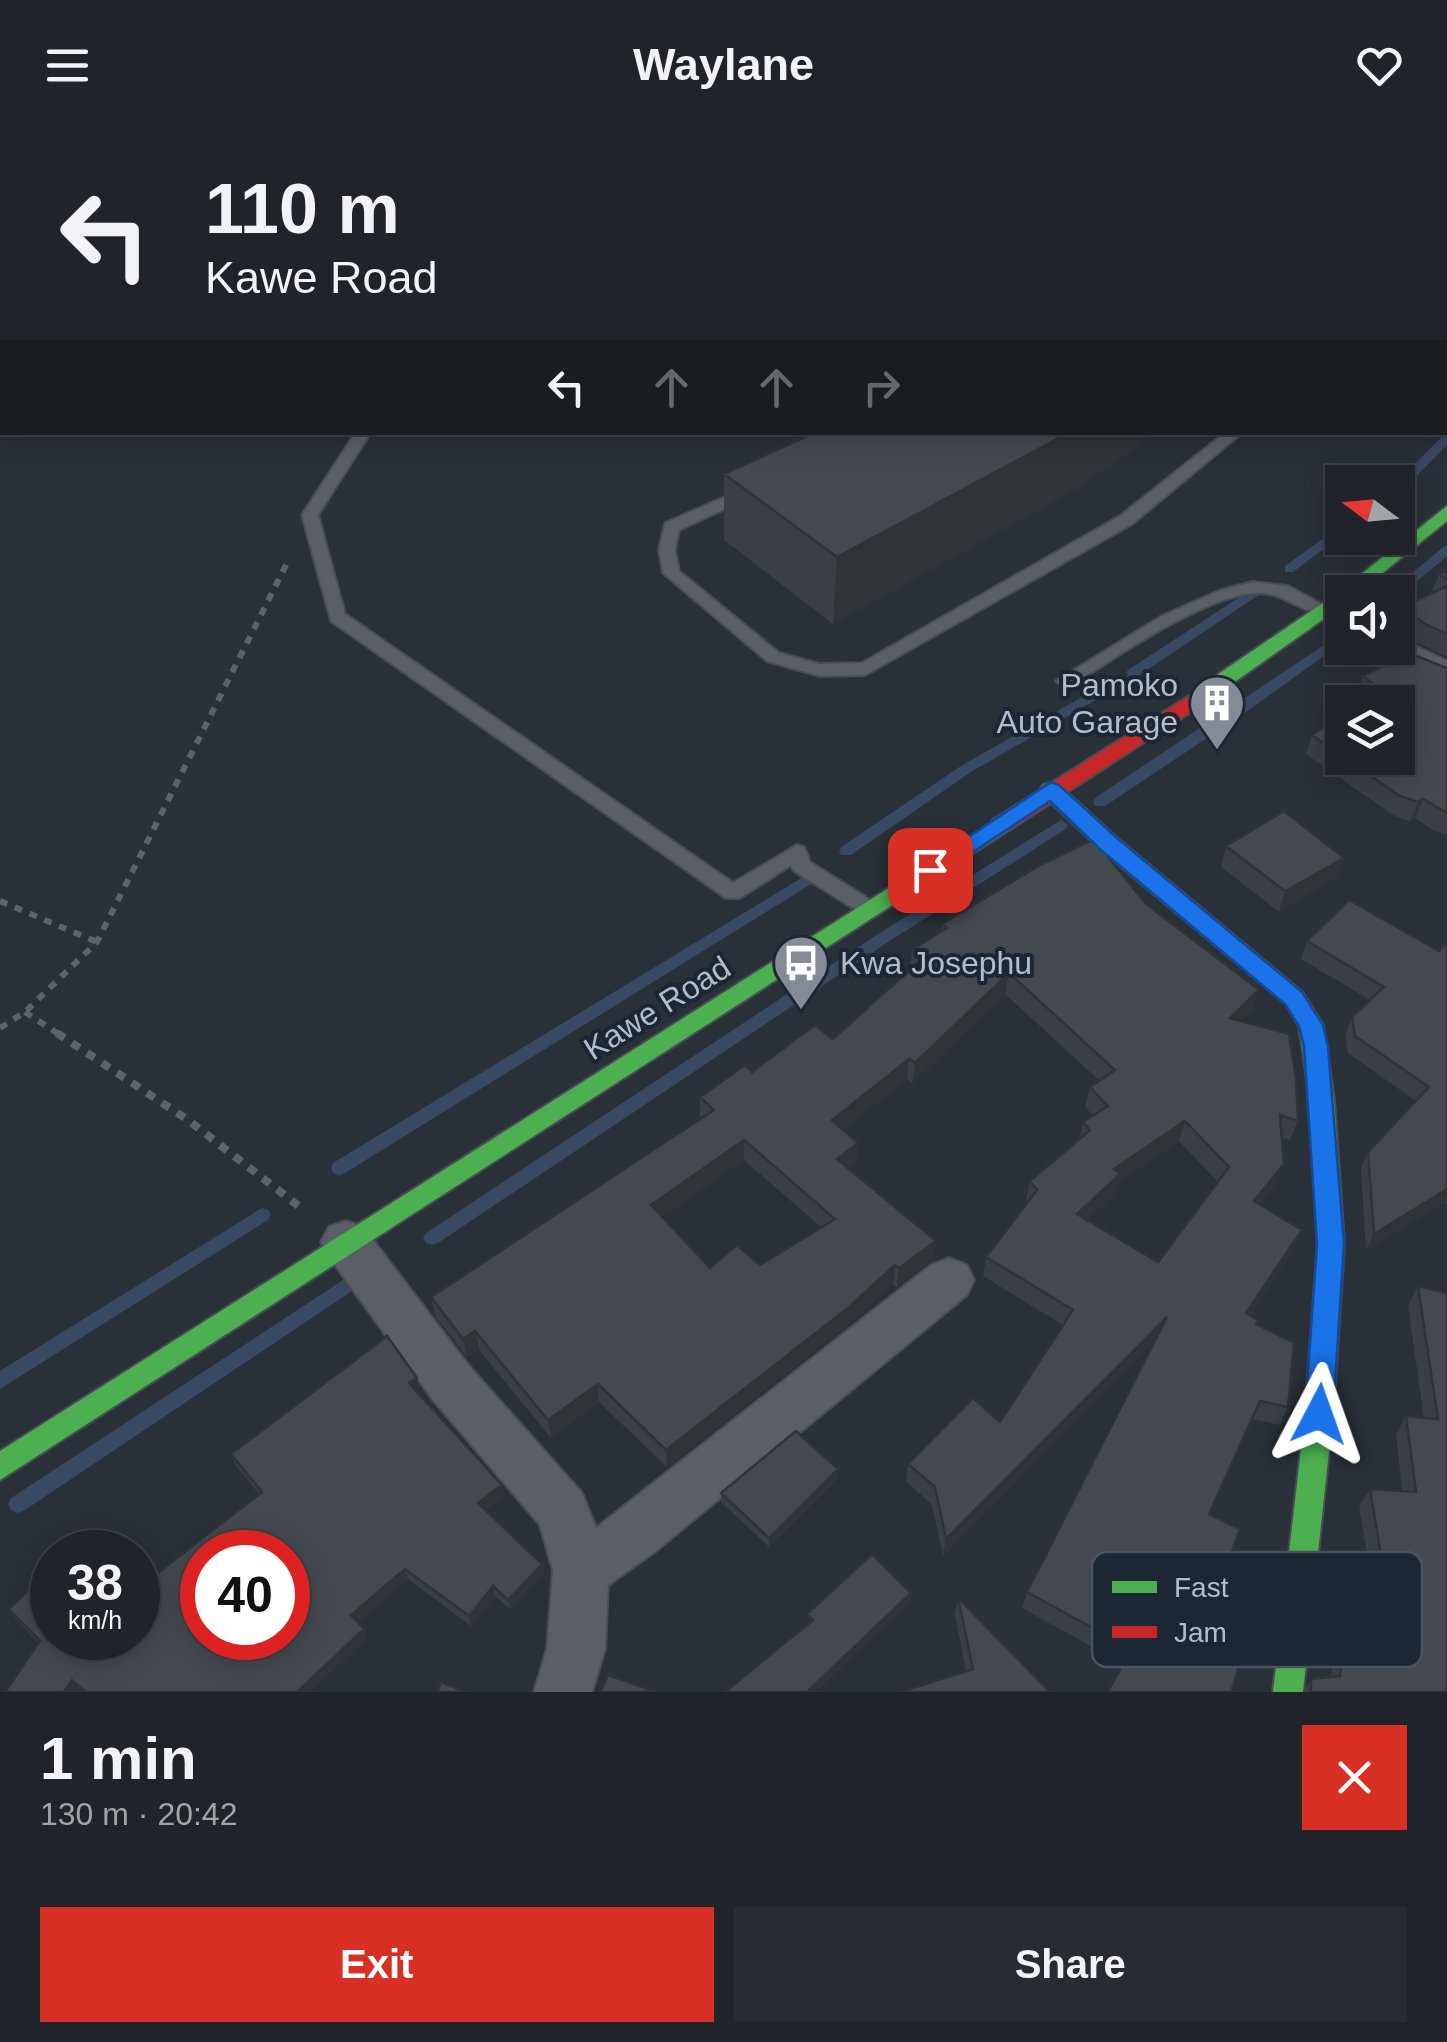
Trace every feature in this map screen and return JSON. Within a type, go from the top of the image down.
[{"type":"main road","name":"Kawe Road","points":[[1375,575],[1447,512]]},
{"type":"main road","name":"Kawe Road","points":[[0,1467],[1325,615]]},
{"type":"main road","points":[[1051,790],[1109,844],[1255,962],[1294,998],[1311,1025],[1322,1099],[1330,1244],[1319,1414],[1304,1552]]},
{"type":"main road","points":[[1288,1692],[1291,1667]]},
{"type":"street","points":[[1415,660],[1447,676]]},
{"type":"street","points":[[346,1242],[451,1383],[563,1511],[581,1571],[576,1650],[563,1692]]},
{"type":"street","points":[[581,1571],[638,1530],[949,1280]]},
{"type":"lane","points":[[362,435],[310,516],[336,616],[732,893],[797,852],[801,866],[870,910]]},
{"type":"lane","points":[[759,488],[670,527],[667,550],[671,573],[773,657],[820,670],[866,669],[1126,520],[1232,435]]},
{"type":"lane","points":[[1065,681],[1218,595],[1249,587],[1274,588],[1325,602]]},
{"type":"path","points":[[0,1028],[25,1012],[97,942],[310,516]]},
{"type":"path","points":[[0,902],[97,942]]},
{"type":"path","points":[[25,1012],[188,1120],[346,1242]]},
{"type":"building","points":[[809,435],[1064,435],[837,557],[724,474]]},
{"type":"building","points":[[1447,586],[1447,634],[1415,617],[1415,601]]},
{"type":"building","points":[[1415,655],[1447,668],[1447,813],[1423,799],[1418,802],[1400,796],[1370,775],[1415,775],[1415,685],[1375,685],[1363,676],[1385,665],[1415,665]]},
{"type":"building","points":[[1325,727],[1325,744],[1312,735]]},
{"type":"building","points":[[1284,811],[1344,858],[1285,891],[1226,846]]},
{"type":"building","points":[[1094,839],[1145,903],[1259,990],[1230,1018],[1289,1034],[1298,1121],[1280,1115],[1284,1164],[1254,1201],[1302,1230],[1246,1313],[1258,1320],[1256,1324],[1294,1343],[1288,1407],[1260,1401],[1209,1514],[1240,1529],[1232,1552],[1092,1552],[1092,1628],[1027,1592],[1167,1317],[946,1539],[935,1487],[908,1464],[973,1398],[1000,1422],[1073,1310],[986,1257],[1037,1190],[1030,1181],[1090,1130],[1083,1122],[1108,1106],[1090,1087],[1115,1070],[1009,973],[915,1063],[909,1059],[832,1120],[858,1143],[837,1159],[936,1241],[899,1268],[895,1265],[849,1307],[666,1450],[598,1384],[548,1420],[475,1331],[463,1339],[431,1297],[714,1110],[700,1097],[745,1065],[752,1072],[815,1025],[833,1039],[922,959],[912,950],[947,928],[942,924],[1040,865]],"holes":[[[1185,1121],[1229,1167],[1158,1262],[1077,1214],[1120,1174],[1114,1169]],[[744,1140],[835,1219],[760,1265],[737,1245],[710,1268],[651,1205]]]},
{"type":"building","points":[[1349,900],[1439,951],[1447,942],[1447,1189],[1374,1234],[1368,1152],[1429,1087],[1355,1036],[1352,1017],[1384,987],[1307,941]]},
{"type":"building","points":[[1418,1286],[1447,1293],[1447,1692],[1311,1692],[1311,1679],[1340,1676],[1341,1667],[1422,1667],[1422,1552],[1380,1552],[1370,1489],[1416,1492],[1406,1416],[1438,1419]]},
{"type":"building","points":[[387,1336],[417,1378],[409,1383],[502,1485],[478,1503],[542,1564],[508,1600],[493,1586],[469,1616],[405,1569],[351,1615],[364,1629],[297,1692],[86,1692],[72,1680],[64,1692],[5,1692],[30,1656],[30,1660],[160,1660],[160,1571],[180,1556],[180,1660],[310,1660],[310,1530],[213,1530],[262,1492],[231,1454]]},
{"type":"building","points":[[796,1431],[838,1469],[769,1538],[721,1493]]},
{"type":"building","points":[[872,1554],[911,1593],[807,1692],[725,1692],[813,1620],[807,1614]]},
{"type":"building","points":[[30,1589],[30,1631],[9,1609]]},
{"type":"building","points":[[958,1598],[1050,1692],[901,1692],[973,1669]]},
{"type":"building","points":[[1121,1667],[1239,1667],[1231,1692],[1108,1692]]},
{"type":"building","points":[[608,1675],[656,1692],[601,1692]]},
{"type":"building","points":[[441,1682],[466,1692],[437,1692]]},
{"type":"waterway","points":[[1415,471],[1447,438]]},
{"type":"waterway","points":[[1289,569],[1325,542]]},
{"type":"waterway","points":[[1415,576],[1447,550]]},
{"type":"waterway","points":[[1133,673],[1258,589]]},
{"type":"waterway","points":[[1100,802],[1325,649]]},
{"type":"waterway","points":[[846,851],[966,769],[1089,698]]},
{"type":"waterway","points":[[432,1238],[883,938],[1061,825]]},
{"type":"waterway","points":[[339,1168],[808,879]]},
{"type":"waterway","points":[[0,1381],[262,1215]]},
{"type":"waterway","points":[[18,1504],[343,1288]]},
{"type":"traffic: fast","points":[[1369,575],[1447,512]]},
{"type":"traffic: fast","points":[[1202,695],[1325,609]]},
{"type":"traffic: fast","points":[[1051,790],[1109,844],[1294,998],[1311,1025],[1322,1099],[1331,1244],[1319,1414],[1304,1552]]},
{"type":"traffic: fast","points":[[0,1467],[1001,825]]},
{"type":"traffic: fast","points":[[1288,1692],[1291,1667]]},
{"type":"traffic: jam","points":[[1001,825],[1202,695]]},
{"type":"place","name":"Pamoko Auto Garage","points":[[1217,752]]},
{"type":"place","name":"Kwa Josephu","points":[[801,1012]]},
{"type":"route","points":[[930,870],[1051,790],[1109,844],[1294,998],[1311,1025],[1322,1099],[1330,1244],[1319,1414]]}]
